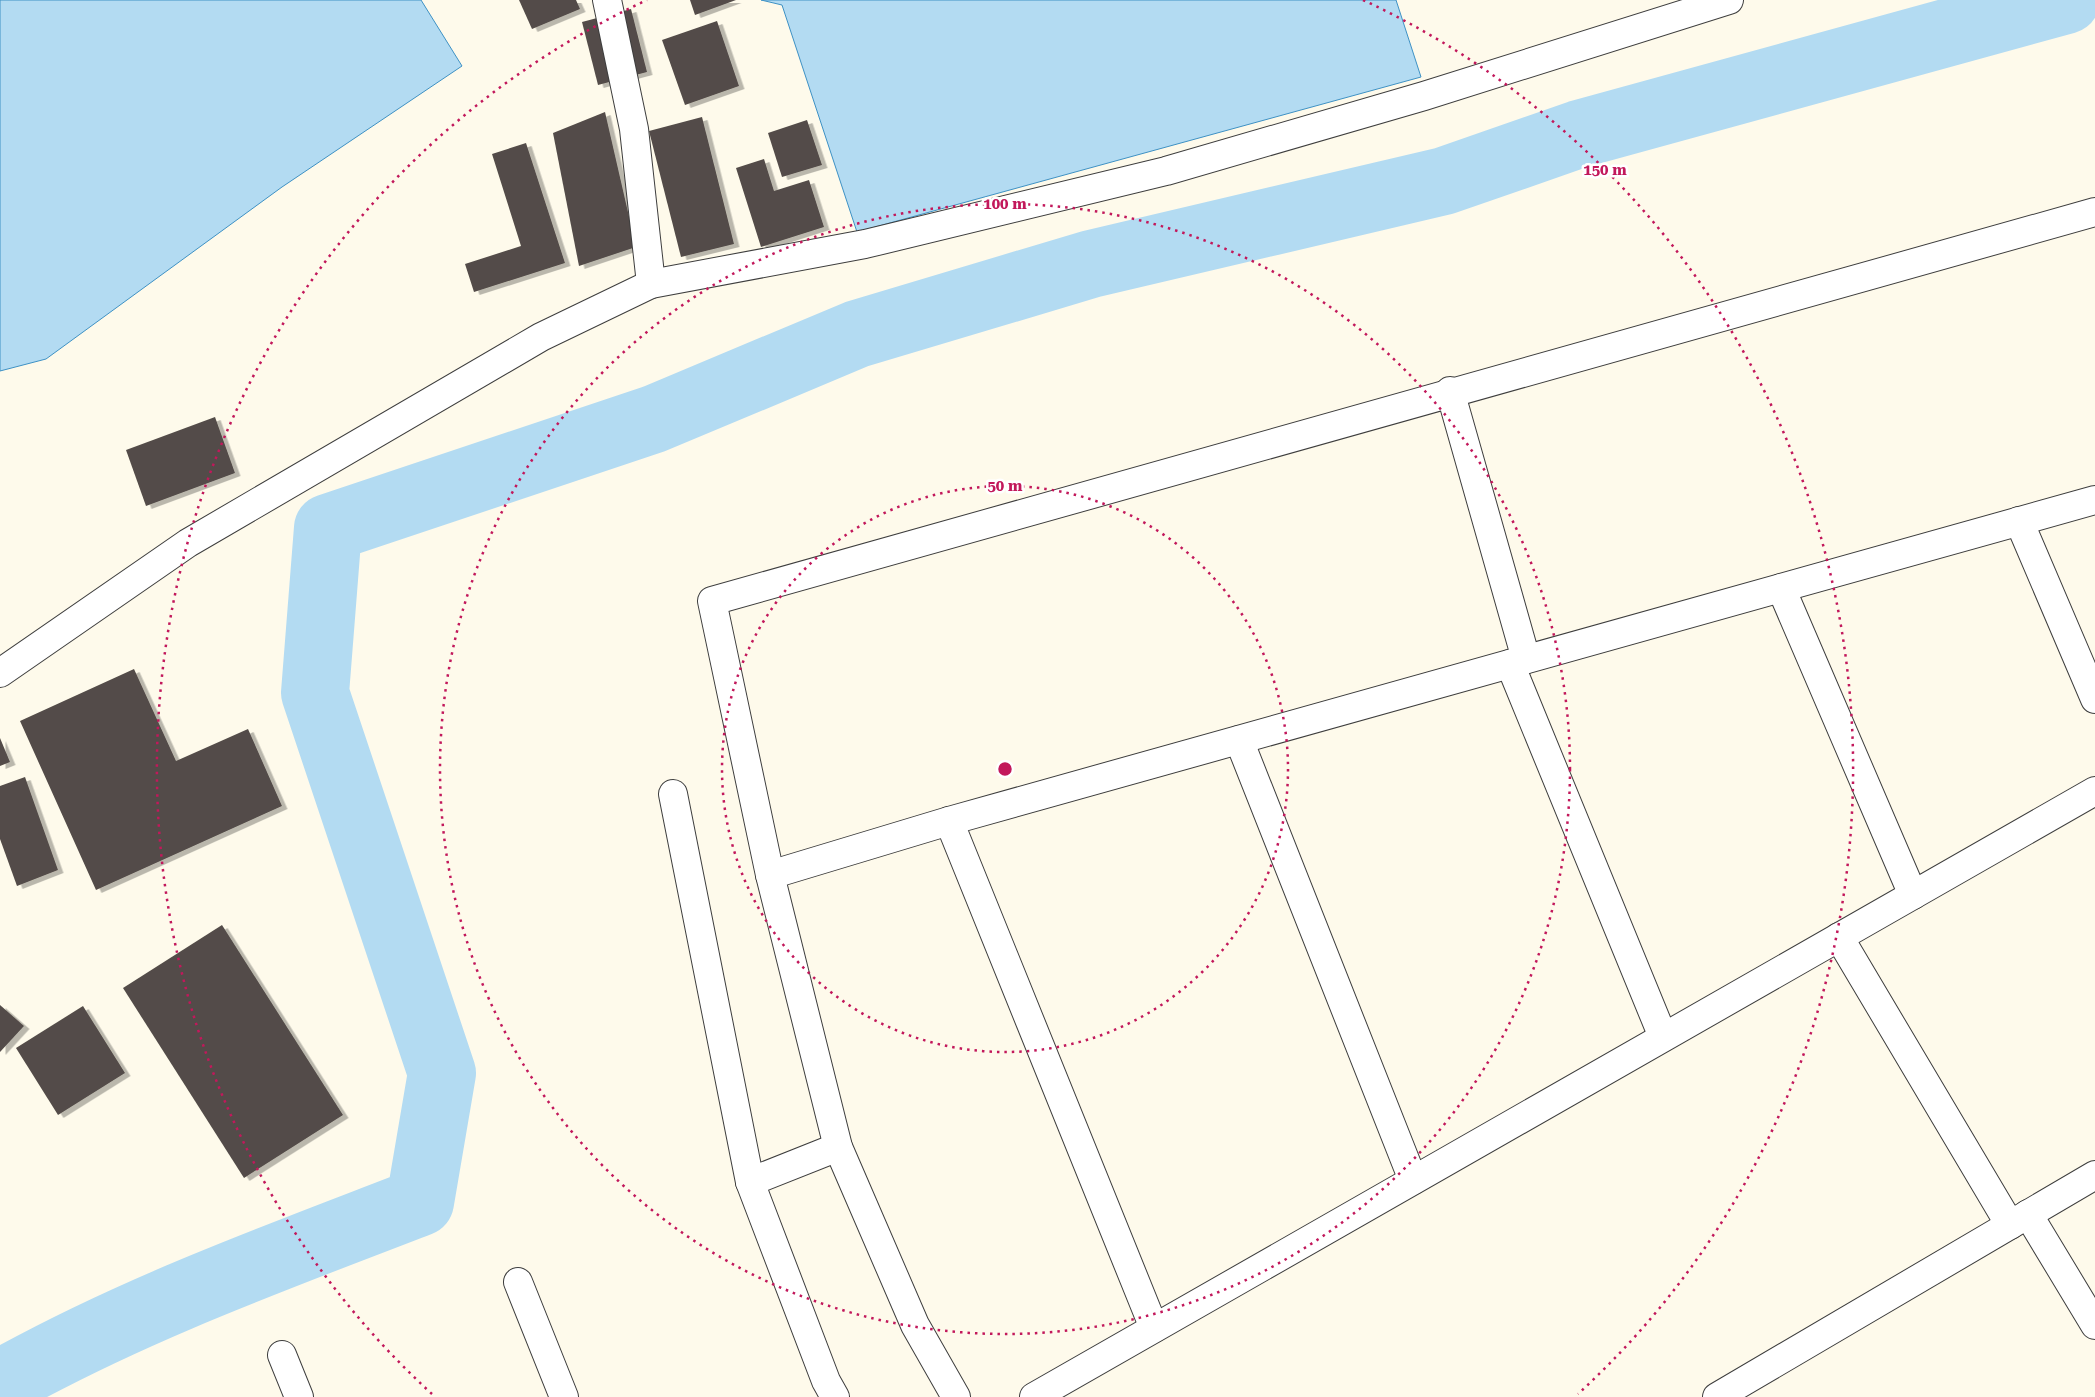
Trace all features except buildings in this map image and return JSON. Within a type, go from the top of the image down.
[{"type":"street","points":[[607,0],[634,129],[651,284]]},
{"type":"street","points":[[0,673],[188,543],[541,337],[651,284],[865,244],[1166,171],[1424,96],[1729,0]]},
{"type":"street","points":[[956,1397],[915,1325],[838,1147],[770,875],[712,601],[1450,391],[2095,212]]},
{"type":"street","points":[[1450,391],[1518,662],[1663,1037]]},
{"type":"street","points":[[770,875],[950,821],[2095,500]]},
{"type":"street","points":[[2019,521],[2095,699]]},
{"type":"street","points":[[1781,588],[1913,894]]},
{"type":"street","points":[[1239,740],[1413,1180]]},
{"type":"street","points":[[1034,1397],[2095,791]]},
{"type":"street","points":[[672,794],[750,1182],[826,1381],[835,1397]]},
{"type":"street","points":[[950,821],[1154,1328]]},
{"type":"street","points":[[1839,937],[2019,1220],[2095,1325]]},
{"type":"street","points":[[750,1182],[838,1147]]},
{"type":"street","points":[[1717,1397],[2095,1175]]},
{"type":"street","points":[[518,1282],[564,1397]]},
{"type":"street","points":[[282,1355],[299,1397]]},
{"type":"water","points":[[0,0],[421,0],[462,66],[282,187],[46,359],[0,371]]},
{"type":"water","points":[[761,0],[1396,0],[1421,77],[857,232],[782,5]]},
{"type":"waterway","points":[[0,1384],[50,1357],[154,1308],[260,1264],[420,1202],[442,1073],[315,693],[328,528],[654,419],[857,334],[1091,264],[1444,181],[1579,134],[2066,0]]}]
